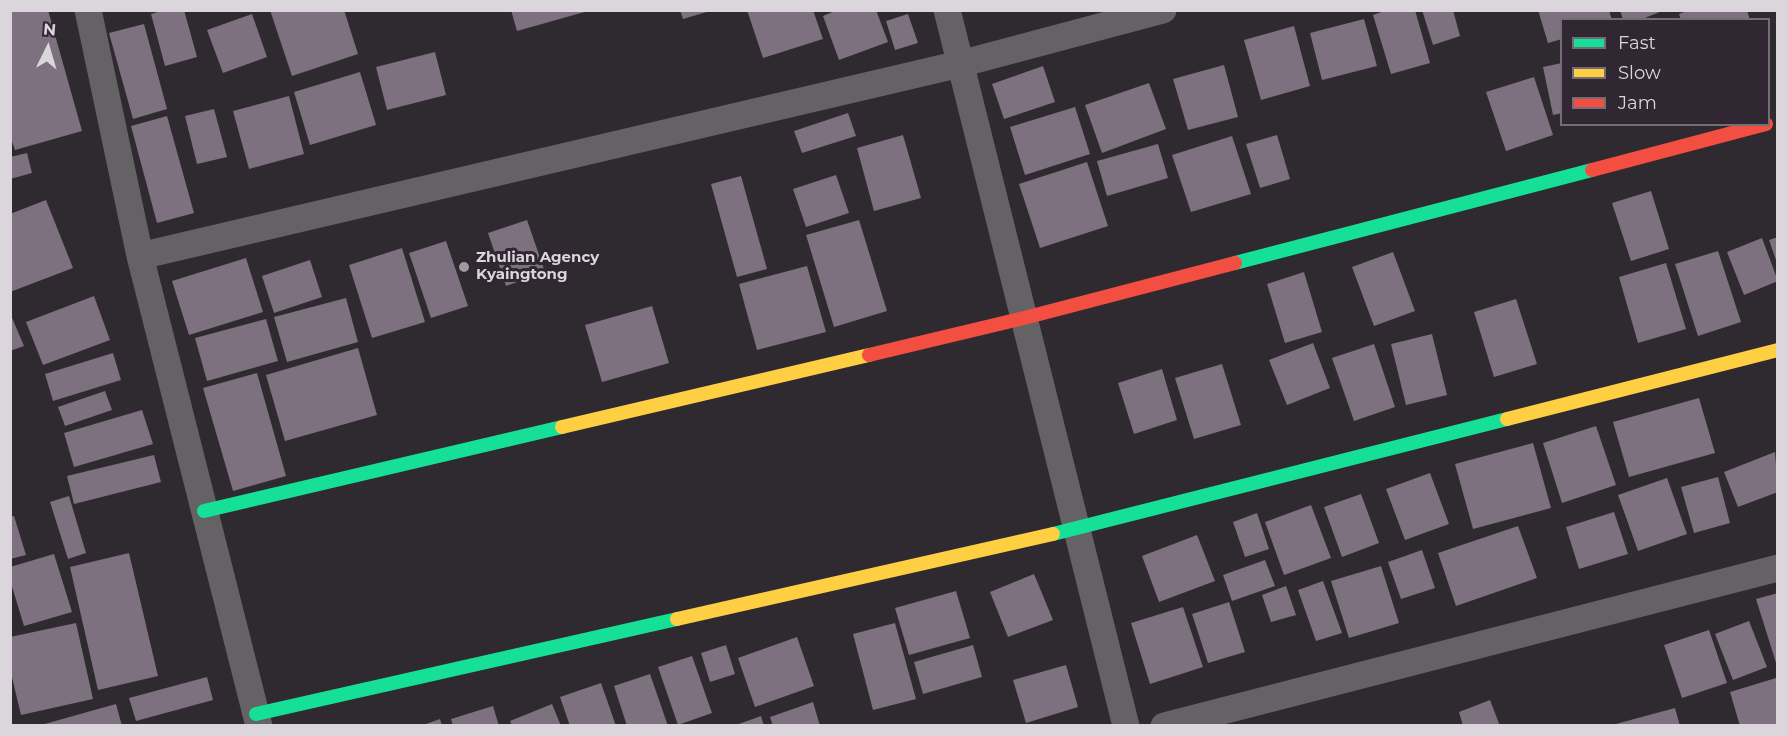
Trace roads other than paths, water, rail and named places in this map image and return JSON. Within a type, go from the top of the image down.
[{"type":"street","points":[[88,10],[140,256],[257,720],[1077,529],[1778,350]]},
{"type":"street","points":[[947,10],[1126,726]]},
{"type":"street","points":[[140,256],[960,64],[1163,10]]},
{"type":"street","points":[[204,511],[1024,318],[1759,126]]},
{"type":"street","points":[[1164,726],[1778,568]]},
{"type":"place","name":"Zhulian Agency Kyaingtong","points":[[464,267]]}]
